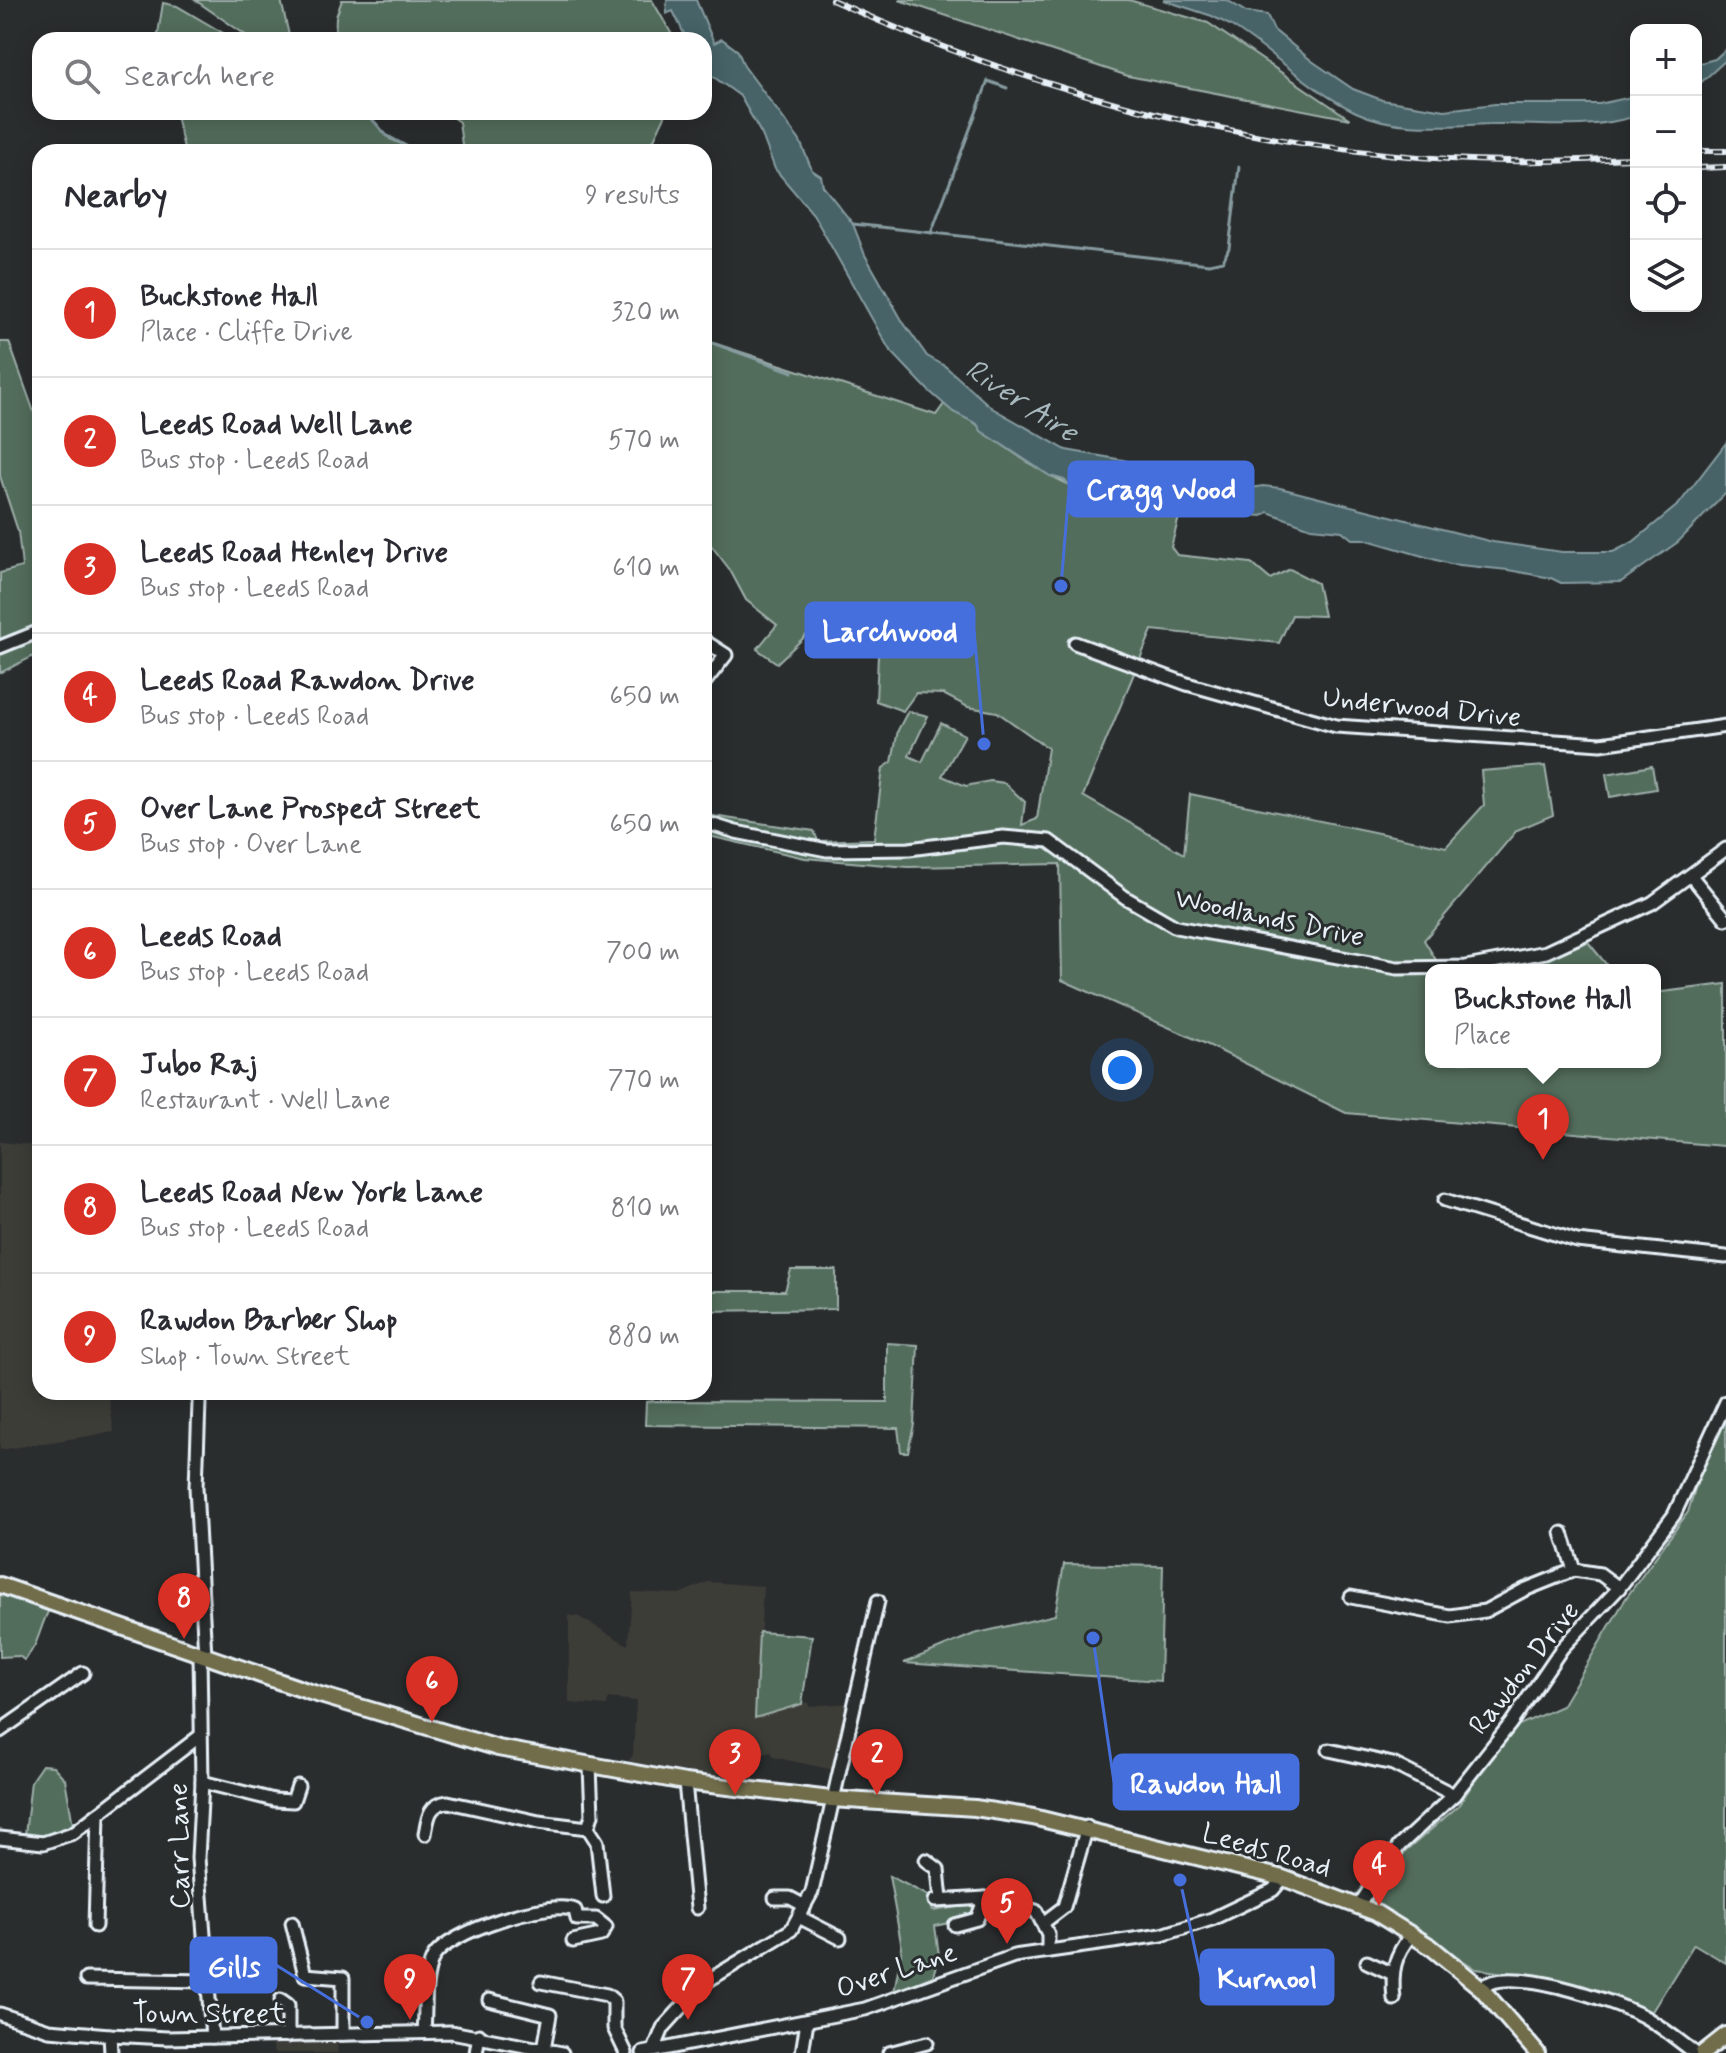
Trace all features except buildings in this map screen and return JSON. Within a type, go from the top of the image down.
[{"type":"main road","name":"Leeds Road","points":[[0,1585],[423,1728],[590,1767],[831,1799],[975,1808],[1087,1827],[1283,1878],[1359,1905],[1412,1934],[1481,1988],[1537,2053]]},
{"type":"main road","points":[[1703,2053],[1726,2035]]},
{"type":"street","points":[[0,647],[32,634]]},
{"type":"street","name":"Underwood Drive","points":[[1075,643],[1187,684],[1336,726],[1601,744],[1726,726]]},
{"type":"street","points":[[712,646],[726,655],[712,673]]},
{"type":"street","name":"Woodlands Drive","points":[[712,824],[827,850],[909,849],[1003,837],[1049,841],[1126,898],[1176,927],[1397,968],[1425,968]]},
{"type":"street","name":"Woodlands Drive","points":[[1482,964],[1546,952],[1652,903],[1692,877],[1726,849]]},
{"type":"street","points":[[1692,877],[1726,919]]},
{"type":"street","points":[[1445,1200],[1577,1241],[1726,1257]]},
{"type":"street","name":"Rawdon Drive","points":[[1359,1905],[1399,1846],[1454,1795],[1511,1723],[1562,1648],[1619,1588],[1674,1515],[1726,1402]]},
{"type":"street","name":"Carr Lane","points":[[199,1403],[196,1487],[202,1655],[202,1782],[198,1858],[212,2037]]},
{"type":"street","points":[[1562,1533],[1574,1570]]},
{"type":"street","points":[[1351,1597],[1450,1616],[1485,1611],[1524,1590],[1574,1570],[1600,1574],[1619,1588]]},
{"type":"street","points":[[648,2052],[663,2028],[704,1983],[791,1930],[802,1912],[820,1863],[831,1799],[841,1770],[878,1601]]},
{"type":"street","points":[[0,1731],[83,1673]]},
{"type":"street","points":[[0,1838],[52,1842],[73,1833],[200,1736]]},
{"type":"street","points":[[1329,1750],[1393,1764],[1454,1795]]},
{"type":"street","points":[[590,1767],[592,1815],[588,1828],[597,1842],[603,1896]]},
{"type":"street","points":[[202,1782],[284,1801],[293,1801],[298,1786]]},
{"type":"street","points":[[685,1782],[697,1908]]},
{"type":"street","points":[[425,1834],[429,1812],[437,1804],[448,1802],[539,1822],[588,1828]]},
{"type":"street","points":[[95,1926],[98,1814]]},
{"type":"street","points":[[1043,1923],[1064,1907],[1087,1827]]},
{"type":"street","points":[[926,1860],[938,1869],[938,1901],[985,1898],[1036,1911],[1048,1934],[1048,1951]]},
{"type":"street","name":"Over Lane","points":[[701,2041],[903,1999],[976,1968],[1048,1951],[1112,1945],[1162,1935],[1237,1907],[1273,1890],[1283,1878]]},
{"type":"street","points":[[775,1898],[790,1898],[802,1912],[840,1938]]},
{"type":"street","points":[[955,1925],[977,1919],[985,1898]]},
{"type":"street","points":[[424,2032],[428,1974],[432,1959],[442,1944],[460,1935],[549,1907],[579,1907],[577,1919],[601,1921],[607,1930],[601,1935],[573,1941]]},
{"type":"street","points":[[292,1923],[305,1975],[343,1978],[343,2034]]},
{"type":"street","points":[[1394,1999],[1391,1973],[1399,1949],[1412,1934]]},
{"type":"street","points":[[1367,1962],[1391,1973]]},
{"type":"street","points":[[1481,1988],[1501,1978],[1583,1994],[1642,2016],[1695,2053]]},
{"type":"street","points":[[86,1979],[208,1981]]},
{"type":"street","points":[[541,1982],[607,1995],[614,2001],[614,2028],[626,2053]]},
{"type":"street","points":[[281,2000],[288,2005],[288,2036]]},
{"type":"street","points":[[489,2000],[550,2015],[544,2049]]},
{"type":"street","name":"Town Street","points":[[0,2014],[49,2030],[110,2035],[212,2037],[424,2032],[479,2035],[562,2053]]},
{"type":"street","points":[[802,2053],[807,2021]]},
{"type":"street","points":[[110,2035],[111,2053]]},
{"type":"street","points":[[476,2053],[479,2035]]},
{"type":"street","points":[[648,2052],[701,2041],[710,2053]]},
{"type":"street","points":[[889,2053],[927,2043]]},
{"type":"shaded area","points":[[0,1142],[32,1145],[32,1400],[109,1400],[114,1432],[0,1450]]},
{"type":"shaded area","points":[[708,1582],[763,1586],[756,1717],[808,1702],[809,1706],[852,1703],[844,1749],[834,1770],[773,1757],[771,1752],[758,1756],[755,1747],[754,1780],[626,1764],[633,1755],[636,1701],[608,1698],[607,1706],[569,1703],[569,1615],[579,1617],[628,1645],[632,1592],[679,1594]]},
{"type":"shaded area","points":[[337,2041],[338,2053],[274,2053],[272,2042]]},
{"type":"green space","points":[[195,0],[281,0],[288,32],[241,32]]},
{"type":"green space","points":[[342,0],[652,0],[670,32],[335,32],[336,17]]},
{"type":"green space","points":[[899,0],[1129,0],[1208,23],[1350,119],[1128,76]]},
{"type":"green space","points":[[163,3],[177,6],[221,32],[158,32]]},
{"type":"green space","points":[[177,120],[372,120],[390,139],[401,144],[183,144]]},
{"type":"green space","points":[[456,120],[663,120],[652,144],[462,144]]},
{"type":"green space","points":[[0,342],[9,342],[32,407],[32,657],[0,673],[0,573],[22,567],[18,531],[0,476]]},
{"type":"green space","points":[[712,343],[936,415],[944,404],[1037,468],[1072,486],[1108,498],[1112,509],[1181,510],[1171,547],[1177,555],[1251,563],[1270,579],[1290,569],[1317,583],[1324,616],[1292,615],[1279,643],[1152,630],[1083,796],[1184,854],[1190,794],[1446,847],[1484,805],[1481,771],[1545,766],[1553,815],[1517,830],[1424,940],[1438,964],[1425,964],[1425,1068],[1661,1068],[1661,992],[1726,984],[1726,1143],[1723,1146],[1346,1113],[1204,1043],[1062,980],[1060,864],[908,867],[805,858],[712,837],[712,815],[814,831],[818,841],[874,839],[883,768],[892,762],[898,730],[908,711],[928,716],[909,756],[922,762],[941,723],[965,735],[942,776],[966,786],[990,781],[1004,783],[1025,802],[1022,825],[1037,819],[1048,748],[997,712],[968,707],[943,694],[916,693],[903,711],[876,701],[878,655],[814,628],[777,663],[757,649],[777,625],[746,600],[730,570],[712,546]]},
{"type":"green space","points":[[1652,766],[1656,789],[1610,797],[1606,774]]},
{"type":"green space","points":[[1588,942],[1606,964],[1510,964]]},
{"type":"green space","points":[[791,1270],[836,1270],[836,1309],[712,1311],[712,1291],[785,1291]]},
{"type":"green space","points":[[887,1343],[918,1345],[914,1424],[908,1452],[901,1452],[898,1428],[645,1425],[646,1402],[654,1401],[887,1402]]},
{"type":"green space","points":[[1726,1409],[1726,1963],[1694,1944],[1651,2013],[1604,1993],[1556,1980],[1476,1969],[1370,1899],[1405,1852],[1458,1806],[1508,1730],[1562,1706],[1626,1598],[1688,1512],[1712,1433]]},
{"type":"green space","points":[[1064,1564],[1163,1566],[1160,1681],[904,1663],[974,1634],[1055,1615]]},
{"type":"green space","points":[[0,1593],[49,1610],[36,1643],[24,1660],[19,1656],[0,1657]]},
{"type":"green space","points":[[759,1632],[812,1636],[802,1704],[755,1718]]},
{"type":"green space","points":[[42,1765],[53,1766],[65,1779],[73,1825],[48,1836],[25,1835],[31,1781]]},
{"type":"green space","points":[[889,1876],[929,1896],[932,1911],[977,1904],[977,1912],[968,1919],[935,1926],[939,1955],[933,1976],[894,1992],[902,1948]]},
{"type":"water","name":"River Aire","points":[[667,0],[696,0],[709,32],[683,32],[673,11],[666,14]]},
{"type":"water","points":[[1163,0],[1227,0],[1246,12],[1267,15],[1274,30],[1312,61],[1353,89],[1382,100],[1445,110],[1495,104],[1599,104],[1630,97],[1630,117],[1569,125],[1428,126],[1373,119],[1323,93],[1230,25]]},
{"type":"water","name":"River Aire","points":[[712,38],[714,43],[722,39],[738,51],[744,66],[800,141],[812,170],[821,176],[823,186],[853,224],[865,255],[903,322],[927,356],[945,366],[992,408],[1066,450],[1123,460],[1234,491],[1263,486],[1280,488],[1493,542],[1562,552],[1613,552],[1633,542],[1679,504],[1726,443],[1726,493],[1678,542],[1621,582],[1561,583],[1551,578],[1508,570],[1450,564],[1364,539],[1352,539],[1342,531],[1311,528],[1268,512],[1262,516],[1207,511],[1202,516],[1181,510],[1112,509],[1107,498],[1075,490],[1064,480],[1050,476],[981,431],[977,424],[953,412],[889,349],[813,214],[775,169],[762,135],[740,96],[712,76]]},
{"type":"water","points":[[1726,49],[1726,60],[1702,82],[1702,62],[1715,59]]},
{"type":"waterway","points":[[931,233],[988,81],[1007,88]]},
{"type":"waterway","points":[[373,120],[386,135],[402,144]]},
{"type":"waterway","points":[[853,224],[1209,264],[1223,261],[1229,248],[1239,167]]},
{"type":"waterway","points":[[712,343],[793,372]]},
{"type":"railway","points":[[832,0],[992,65],[1076,92],[1248,134],[1335,148],[1422,157],[1524,161],[1630,158]]},
{"type":"railway","points":[[1702,151],[1726,151]]},
{"type":"railway","points":[[1702,168],[1726,167]]},
{"type":"place","name":"Cragg Wood","points":[[1061,586]]},
{"type":"place","name":"Larchwood","points":[[984,744]]},
{"type":"place","name":"Buckstone Hall","points":[[1543,1160]]},
{"type":"place","name":"Rawdon Hall","points":[[1093,1638]]},
{"type":"place","name":"Leeds Road New York Lane","points":[[184,1639]]},
{"type":"place","name":"Leeds Road","points":[[432,1722]]},
{"type":"place","name":"Leeds Road Henley Drive","points":[[735,1795]]},
{"type":"place","name":"Leeds Road Well Lane","points":[[877,1795]]},
{"type":"place","name":"Kurnool","points":[[1180,1880]]},
{"type":"place","name":"Leeds Road Rawdon Drive","points":[[1379,1906]]},
{"type":"place","name":"Over Lane Prospect Street","points":[[1007,1944]]},
{"type":"place","name":"Rawdon Barber Shop","points":[[410,2020]]},
{"type":"place","name":"Jubo Raj","points":[[688,2020]]},
{"type":"place","name":"Gills","points":[[367,2022]]}]
